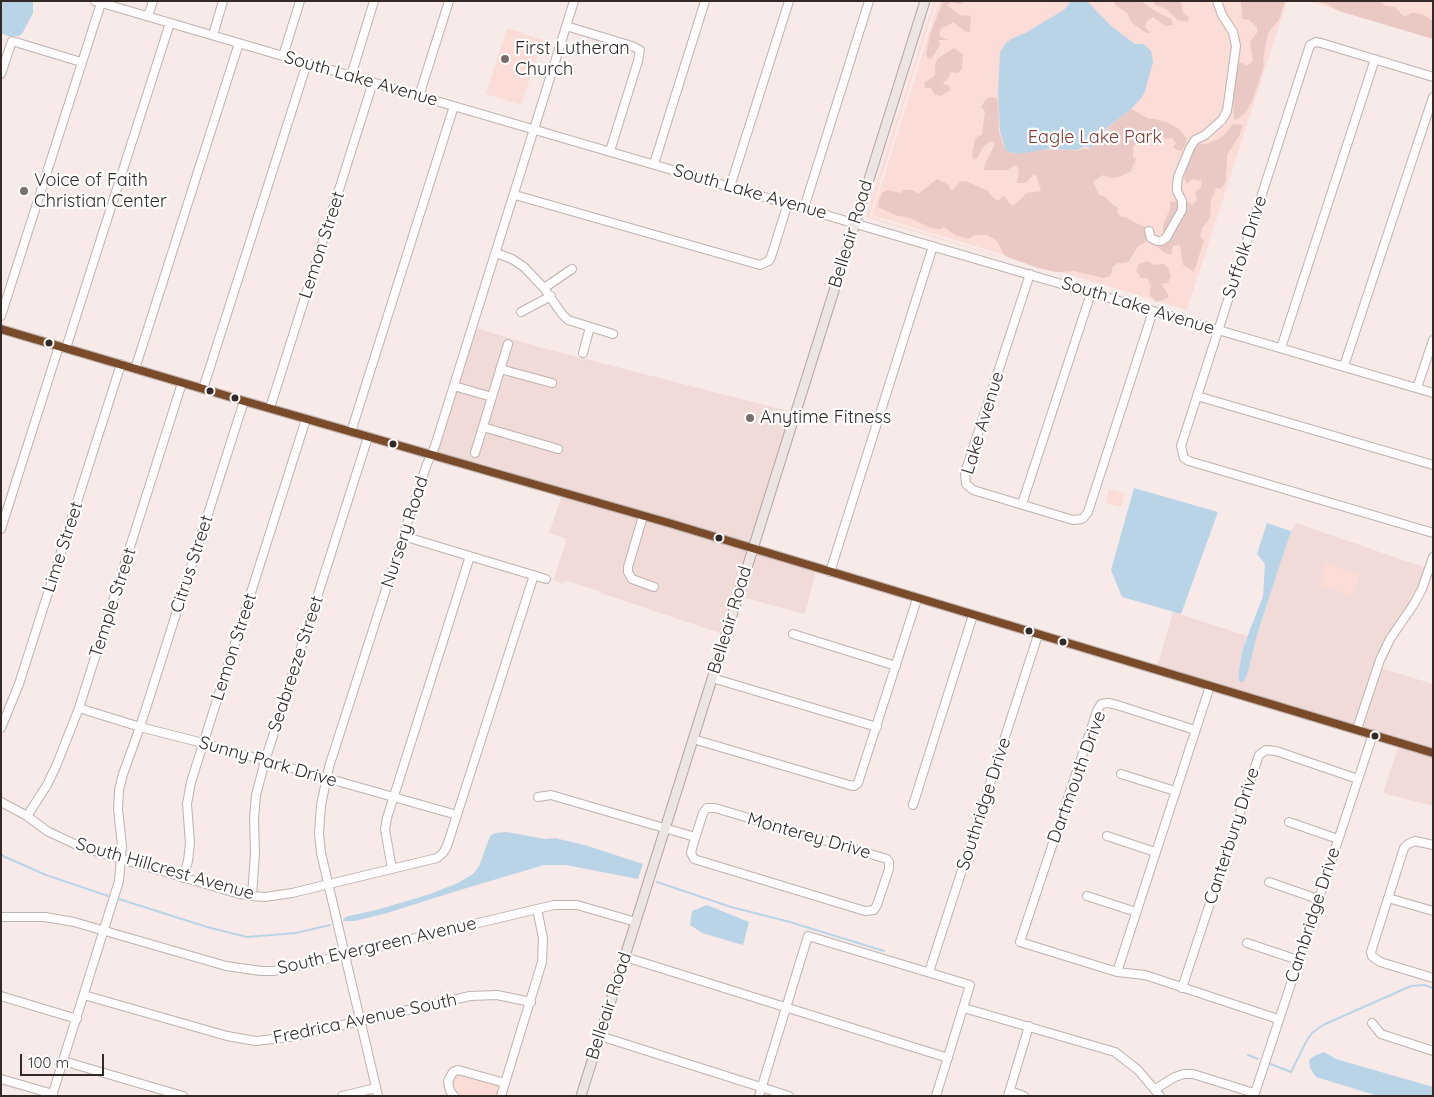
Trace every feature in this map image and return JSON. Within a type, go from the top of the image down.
[{"type":"main road","name":"Belleair Road","points":[[581,1096],[925,1]]},
{"type":"street","points":[[148,16],[152,1]]},
{"type":"street","points":[[213,35],[223,1]]},
{"type":"street","points":[[283,56],[300,1]]},
{"type":"street","points":[[351,76],[374,1]]},
{"type":"street","points":[[419,96],[449,1]]},
{"type":"street","name":"Nursery Road","points":[[377,1092],[321,853],[319,833],[326,778],[403,536],[454,386],[574,1]]},
{"type":"street","points":[[654,164],[705,1]]},
{"type":"street","points":[[730,187],[789,1]]},
{"type":"street","points":[[804,208],[870,1]]},
{"type":"street","points":[[1149,231],[1149,235],[1154,240],[1161,241],[1166,238],[1183,206],[1177,192],[1178,177],[1190,148],[1195,140],[1222,120],[1227,111],[1236,46],[1233,32],[1222,15],[1217,1]]},
{"type":"street","points":[[1,316],[82,62],[98,2]]},
{"type":"street","name":"South Lake Avenue","points":[[98,2],[1433,392]]},
{"type":"street","points":[[1,529],[170,23]]},
{"type":"street","points":[[566,26],[640,50],[610,152]]},
{"type":"street","points":[[1,74],[12,41],[82,62]]},
{"type":"street","name":"Suffolk Drive","points":[[1375,59],[1316,42],[1310,45],[1181,446],[1184,458],[1189,461],[1433,533]]},
{"type":"street","points":[[135,369],[239,43]]},
{"type":"street","points":[[1281,348],[1375,59],[1433,77]]},
{"type":"street","points":[[203,389],[307,63]]},
{"type":"street","name":"Lemon Street","points":[[270,408],[373,82]]},
{"type":"street","points":[[1344,366],[1433,97]]},
{"type":"street","points":[[351,432],[454,106]]},
{"type":"street","points":[[515,194],[760,266],[769,261],[771,257],[788,203]]},
{"type":"street","points":[[830,572],[933,246]]},
{"type":"street","points":[[496,253],[519,262],[544,288],[568,320],[613,334]]},
{"type":"street","points":[[544,288],[572,269]]},
{"type":"street","name":"Lake Avenue","points":[[1030,274],[964,479],[966,484],[973,490],[1073,520],[1082,519],[1088,512],[1153,311]]},
{"type":"street","points":[[1022,504],[1091,293]]},
{"type":"street","points":[[521,312],[550,296]]},
{"type":"street","points":[[583,353],[590,328]]},
{"type":"street","points":[[1,329],[643,516],[1433,753]]},
{"type":"street","points":[[1417,388],[1433,340]]},
{"type":"street","points":[[475,452],[508,344]]},
{"type":"street","name":"Lime Street","points":[[1,728],[19,684],[121,364]]},
{"type":"street","points":[[500,369],[552,384]]},
{"type":"street","name":"Temple Street","points":[[27,816],[47,785],[79,708],[182,383]]},
{"type":"street","points":[[454,386],[492,396]]},
{"type":"street","points":[[1197,396],[1433,465]]},
{"type":"street","name":"Citrus Street","points":[[52,1095],[119,881],[122,846],[118,809],[119,790],[244,401]]},
{"type":"street","name":"Lemon Street","points":[[183,878],[188,861],[190,843],[187,804],[191,782],[306,419]]},
{"type":"street","points":[[482,427],[558,449]]},
{"type":"street","name":"Seabreeze Street","points":[[252,896],[256,795],[265,761],[368,437]]},
{"type":"street","points":[[643,516],[628,572],[632,579],[654,587]]},
{"type":"street","points":[[403,536],[546,579]]},
{"type":"street","points":[[392,869],[385,829],[393,796],[470,556]]},
{"type":"street","points":[[1357,729],[1380,660],[1390,639],[1422,589],[1433,557]]},
{"type":"street","name":"South Hillcrest Avenue","points":[[1,802],[27,816],[47,831],[67,842],[121,860],[252,896],[279,895],[437,858],[447,846],[534,575]]},
{"type":"street","points":[[693,739],[854,786],[858,783],[877,727],[917,599]]},
{"type":"street","points":[[913,805],[973,615]]},
{"type":"street","points":[[792,634],[896,666]]},
{"type":"street","name":"Southridge Drive","points":[[929,972],[1038,635]]},
{"type":"street","points":[[712,678],[877,727]]},
{"type":"street","points":[[1210,686],[1117,972],[1145,975],[1278,1019]]},
{"type":"street","name":"Dartmouth Drive","points":[[1117,972],[1020,942],[1097,711],[1101,704],[1117,705],[1195,730]]},
{"type":"street","name":"Sunny Park Drive","points":[[79,708],[140,727],[457,815]]},
{"type":"street","name":"Cambridge Drive","points":[[1254,1094],[1373,734]]},
{"type":"street","name":"Canterbury Drive","points":[[1182,988],[1259,755],[1266,750],[1276,751],[1358,779]]},
{"type":"street","points":[[1120,774],[1175,791]]},
{"type":"street","points":[[538,797],[550,795],[695,837]]},
{"type":"street","name":"Monterey Drive","points":[[714,808],[884,858],[889,862],[889,869],[877,905],[874,910],[865,911],[698,861],[692,855],[695,837],[704,811],[714,808]]},
{"type":"street","points":[[1289,822],[1338,839]]},
{"type":"street","points":[[1107,836],[1155,852]]},
{"type":"street","points":[[1433,845],[1415,841],[1404,848],[1372,947],[1372,956],[1380,962],[1433,978]]},
{"type":"street","points":[[1269,882],[1318,899]]},
{"type":"street","points":[[1087,896],[1136,912]]},
{"type":"street","points":[[1388,898],[1433,912]]},
{"type":"street","name":"South Evergreen Avenue","points":[[1,917],[45,918],[74,922],[244,970],[273,971],[554,906],[577,906],[636,922]]},
{"type":"street","points":[[501,1096],[539,974],[543,952],[543,938],[537,909]]},
{"type":"street","points":[[759,1096],[808,936],[970,985],[936,1096]]},
{"type":"street","points":[[1247,943],[1298,960]]},
{"type":"street","points":[[625,957],[948,1058]]},
{"type":"street","name":"Fredrica Avenue South","points":[[84,995],[227,1036],[256,1041],[290,1037],[470,996],[497,995],[531,1002]]},
{"type":"street","points":[[1,996],[76,1019]]},
{"type":"street","points":[[964,1008],[1115,1052],[1134,1066],[1157,1093],[1174,1077],[1193,1074],[1254,1094]]},
{"type":"street","points":[[1372,1023],[1381,1034],[1433,1051]]},
{"type":"street","points":[[1024,1096],[1009,1094],[1029,1026]]},
{"type":"street","points":[[600,1036],[789,1096]]},
{"type":"street","points":[[63,1060],[183,1096]]},
{"type":"street","points":[[454,1096],[450,1091],[448,1081],[453,1072],[458,1070],[505,1083]]},
{"type":"street","points":[[1,1079],[52,1095]]},
{"type":"street","points":[[342,1096],[377,1092]]},
{"type":"shaded area","points":[[943,1],[964,1],[961,4],[951,2],[947,5],[960,15],[971,16],[970,32],[965,31],[953,22],[941,28],[939,36],[949,40],[939,40],[940,45],[932,58],[928,59],[926,54],[930,35]]},
{"type":"shaded area","points":[[1114,1],[1139,1],[1144,3],[1171,19],[1173,25],[1165,26],[1153,17],[1147,21],[1145,27],[1151,33],[1146,33],[1131,22],[1127,13],[1115,5]]},
{"type":"shaded area","points":[[1154,1],[1180,1],[1183,14],[1189,17],[1188,22],[1178,20],[1166,9],[1155,5]]},
{"type":"shaded area","points":[[1241,1],[1285,1],[1279,20],[1267,37],[1263,61],[1264,66],[1252,101],[1246,112],[1234,120],[1233,93],[1237,64],[1242,62],[1246,66],[1253,61],[1250,42],[1257,33],[1257,27],[1249,20],[1242,19]]},
{"type":"shaded area","points":[[1314,1],[1381,1],[1385,6],[1395,7],[1404,17],[1412,13],[1422,14],[1433,21],[1433,39],[1339,11],[1327,4]]},
{"type":"shaded area","points":[[954,48],[963,54],[962,69],[957,73],[950,72],[949,77],[944,82],[943,85],[948,85],[951,90],[940,96],[934,94],[931,88],[925,88],[924,83],[935,75],[935,64],[938,58]]},
{"type":"shaded area","points":[[987,98],[996,98],[998,101],[999,132],[1002,142],[1006,151],[1014,154],[1044,150],[1076,151],[1089,149],[1098,144],[1108,128],[1131,109],[1149,119],[1168,123],[1179,129],[1187,139],[1182,151],[1173,147],[1176,143],[1172,138],[1166,139],[1160,133],[1142,137],[1133,147],[1133,157],[1136,159],[1131,171],[1119,177],[1111,178],[1103,175],[1093,182],[1099,195],[1104,196],[1118,208],[1117,213],[1121,217],[1126,217],[1148,228],[1146,242],[1138,246],[1129,261],[1118,263],[1112,267],[1110,276],[1103,278],[1074,271],[1056,272],[1038,268],[1005,256],[997,241],[987,235],[974,235],[969,239],[955,235],[944,227],[941,229],[931,228],[910,218],[895,215],[878,207],[882,193],[888,190],[900,193],[904,190],[913,190],[918,194],[937,179],[949,185],[951,191],[960,182],[966,181],[988,191],[993,198],[999,201],[1005,196],[1013,206],[1027,193],[1041,191],[1037,177],[1034,174],[1026,183],[1017,183],[1019,170],[1016,165],[1007,170],[984,170],[995,144],[991,141],[984,146],[977,158],[973,160],[972,154],[975,140],[978,136],[982,135],[985,111],[981,107]]},
{"type":"shaded area","points":[[1233,124],[1243,125],[1239,136],[1227,155],[1226,181],[1221,189],[1216,188],[1211,200],[1210,218],[1202,228],[1200,237],[1204,240],[1194,272],[1183,265],[1180,245],[1173,246],[1171,255],[1163,252],[1157,246],[1163,237],[1163,225],[1170,209],[1170,202],[1185,200],[1192,205],[1197,200],[1195,192],[1201,187],[1202,181],[1192,179],[1187,184],[1184,178],[1189,158],[1194,149],[1199,144],[1207,144],[1222,137]]},
{"type":"shaded area","points":[[1147,261],[1154,265],[1163,264],[1168,268],[1171,275],[1168,283],[1161,284],[1169,297],[1156,302],[1149,294],[1151,286],[1147,278],[1141,278],[1136,270],[1139,264]]},
{"type":"shaded area","points":[[476,328],[539,347],[792,412],[750,545],[551,486],[498,468],[436,452],[456,389],[487,398],[470,455],[475,456],[484,430],[561,453],[562,448],[485,425],[502,372],[554,387],[556,382],[503,367],[509,346],[504,344],[489,393],[458,384]]},
{"type":"shaded area","points":[[562,495],[639,518],[624,572],[625,577],[630,582],[656,590],[657,585],[633,577],[631,568],[646,520],[748,551],[723,634],[599,591],[567,581],[564,581],[563,584],[553,580],[567,539],[549,533]]},
{"type":"shaded area","points":[[1296,523],[1426,568],[1411,603],[1377,659],[1354,726],[1157,667],[1173,612],[1247,636],[1238,675],[1240,683],[1243,681],[1248,672],[1257,635],[1291,531]]},
{"type":"shaded area","points":[[755,553],[816,571],[805,614],[741,597]]},
{"type":"shaded area","points":[[1381,668],[1433,684],[1433,750],[1361,728]]},
{"type":"shaded area","points":[[1399,745],[1433,756],[1433,806],[1383,793]]},
{"type":"green space","points":[[934,1],[936,1],[870,214],[872,217],[1006,259],[866,217]]},
{"type":"green space","name":"Eagle Lake Park","points":[[939,1],[1287,1],[1187,310],[872,215]]},
{"type":"green space","points":[[1307,1],[1433,1],[1433,38]]},
{"type":"green space","points":[[507,28],[543,40],[521,105],[486,94]]},
{"type":"green space","points":[[1109,489],[1125,493],[1121,507],[1105,503]]},
{"type":"green space","points":[[1326,564],[1360,575],[1353,596],[1319,585]]},
{"type":"green space","points":[[459,1073],[497,1084],[499,1088],[497,1096],[461,1096],[453,1092],[451,1084],[453,1077]]},
{"type":"water","points":[[1,1],[33,1],[33,13],[22,34],[19,36],[8,36],[1,33]]},
{"type":"water","points":[[1071,1],[1087,1],[1111,26],[1135,44],[1144,44],[1151,51],[1153,62],[1145,91],[1130,110],[1108,127],[1096,145],[1090,148],[1085,146],[1077,150],[1049,149],[1017,154],[1006,151],[1000,131],[998,93],[1000,52],[1006,43],[1064,10]]},
{"type":"water","points":[[1134,488],[1218,512],[1181,614],[1122,597],[1111,570]]},
{"type":"water","points":[[1267,523],[1291,531],[1257,635],[1248,672],[1244,681],[1240,683],[1238,675],[1243,648],[1263,596],[1265,564],[1257,554]]},
{"type":"water","points":[[507,832],[545,839],[555,838],[588,846],[643,864],[638,879],[566,865],[544,865],[387,913],[355,921],[343,921],[345,917],[430,894],[458,883],[473,874],[479,866],[490,836],[495,833]]},
{"type":"water","points":[[707,905],[749,922],[743,945],[702,933],[690,925],[692,911]]},
{"type":"water","points":[[1324,1052],[1336,1059],[1433,1087],[1433,1096],[1378,1096],[1316,1077],[1310,1068],[1309,1060]]},
{"type":"waterway","points":[[1,854],[46,875],[108,896]]},
{"type":"waterway","points":[[657,882],[731,907],[790,922],[884,951]]},
{"type":"waterway","points":[[119,899],[207,927],[247,937],[296,933],[330,925]]},
{"type":"waterway","points":[[1268,1063],[1291,1072],[1307,1040],[1312,1033],[1323,1025],[1411,986],[1425,985],[1433,988]]},
{"type":"waterway","points":[[1248,1055],[1258,1059]]},
{"type":"transit line","points":[[1,329],[669,523],[1433,753]]},
{"type":"place","name":"First Lutheran Church","points":[[505,59]]},
{"type":"place","name":"Voice of Faith Christian Center","points":[[24,191]]},
{"type":"place","name":"Anytime Fitness","points":[[750,418]]}]
